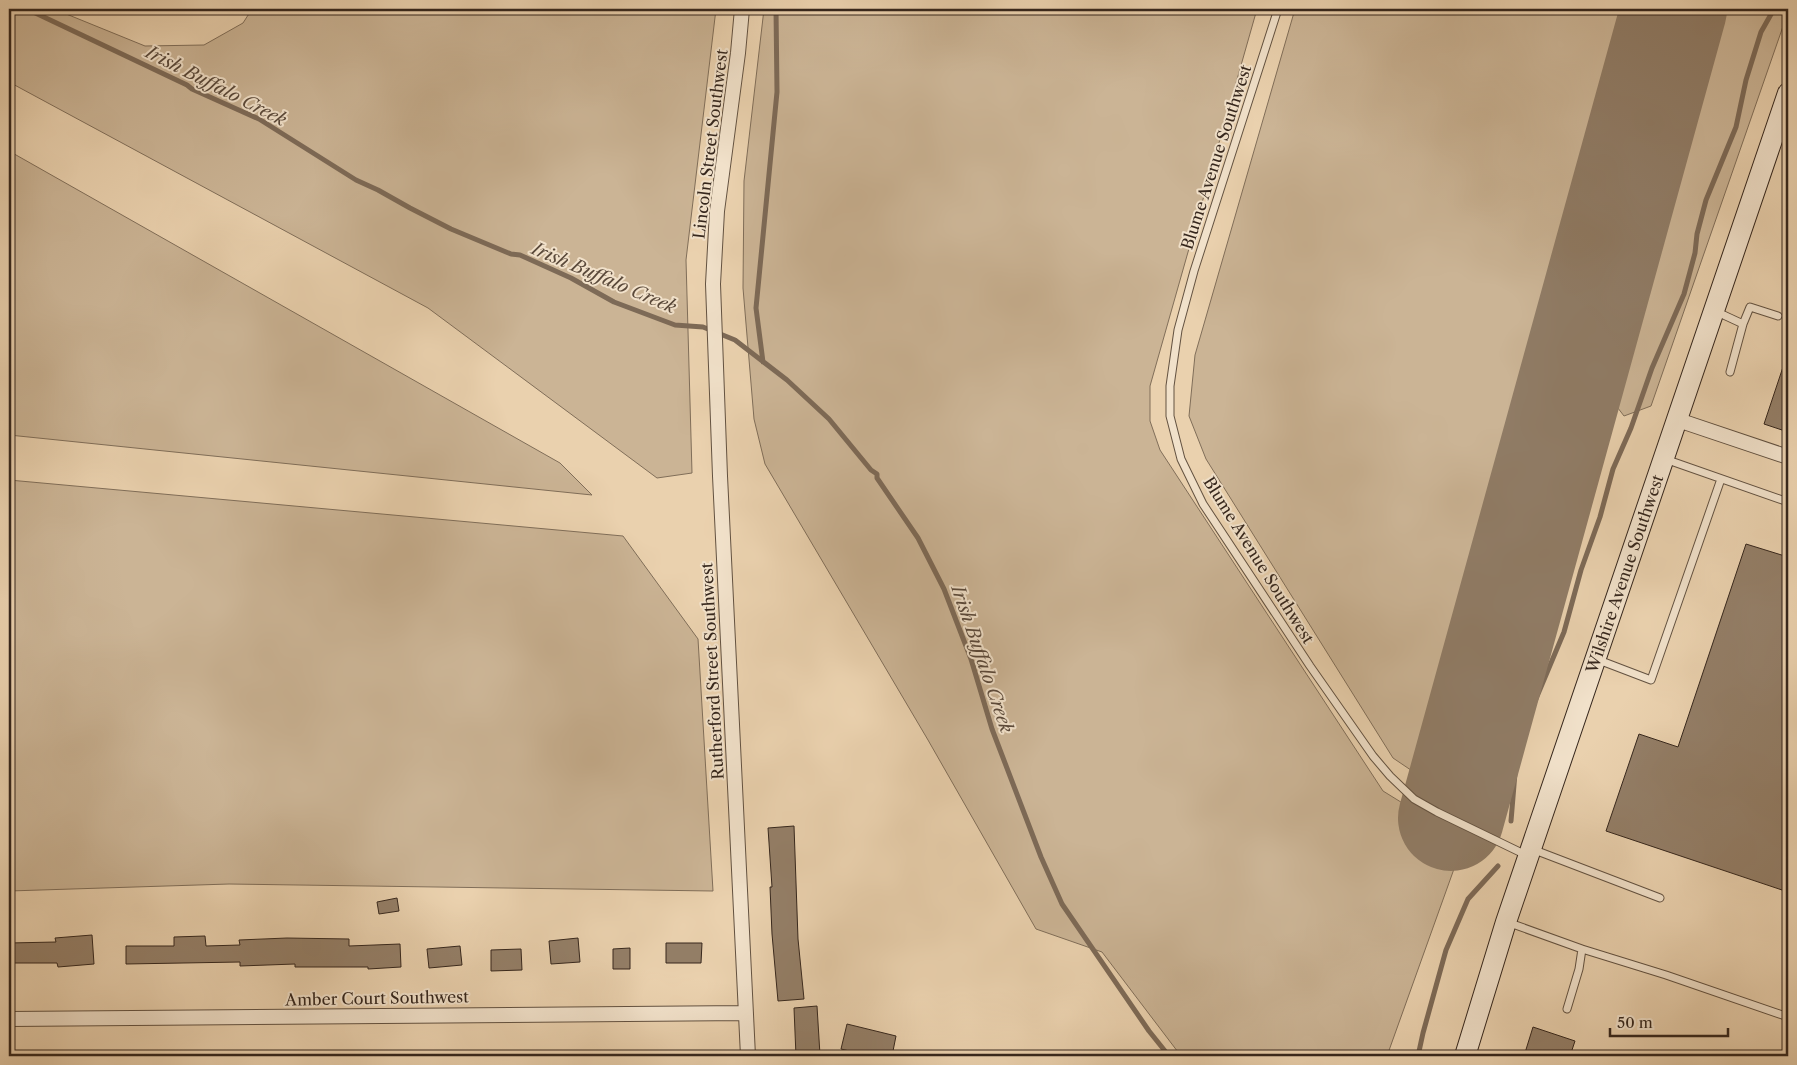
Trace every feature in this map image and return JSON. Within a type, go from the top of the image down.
[{"type":"street","name":"Lincoln Street Southwest","points":[[714,284],[717,211],[742,9]]},
{"type":"street","name":"Wilshire Avenue Southwest","points":[[1465,1056],[1506,922],[1788,93]]},
{"type":"street","name":"Rutherford Street Southwest","points":[[714,284],[716,391],[748,1056]]},
{"type":"street","points":[[1678,420],[1788,457]]},
{"type":"street","name":"Amber Court Southwest","points":[[9,1019],[746,1012]]},
{"type":"lane","name":"Blume Avenue Southwest","points":[[1278,9],[1194,271],[1178,330],[1170,386],[1170,416],[1181,459],[1203,504],[1294,642],[1373,756],[1414,799],[1429,808],[1530,852],[1660,898]]},
{"type":"lane","points":[[1730,372],[1743,324],[1750,307],[1778,316]]},
{"type":"lane","points":[[1714,311],[1743,324]]},
{"type":"lane","points":[[1664,459],[1788,502]]},
{"type":"lane","points":[[1596,659],[1652,680],[1721,479]]},
{"type":"lane","points":[[1506,922],[1788,1017]]},
{"type":"lane","points":[[1567,1009],[1582,949]]},
{"type":"shaded area","points":[[9,9],[54,9],[145,46],[204,45],[243,23],[252,9],[716,9],[686,260],[692,473],[657,478],[428,308],[9,82]]},
{"type":"shaded area","points":[[764,9],[1257,9],[1150,386],[1150,421],[1160,450],[1383,791],[1464,841],[1387,1056],[1181,1056],[1102,952],[1036,929],[928,740],[765,464],[754,419],[743,288],[744,181]]},
{"type":"shaded area","points":[[1295,9],[1642,9],[1436,787],[1393,758],[1206,459],[1189,416],[1195,355]]},
{"type":"shaded area","points":[[1704,9],[1788,9],[1788,12],[1651,406],[1624,416],[1611,399],[1602,375],[1614,340]]},
{"type":"shaded area","points":[[9,151],[560,463],[592,495],[9,435]]},
{"type":"shaded area","points":[[9,480],[623,536],[698,639],[713,891],[229,884],[9,891]]},
{"type":"building","points":[[1786,358],[1788,358],[1788,432],[1764,424]]},
{"type":"building","points":[[1746,544],[1788,557],[1788,892],[1606,831],[1639,734],[1678,747]]},
{"type":"building","points":[[794,826],[798,939],[804,999],[778,1001],[772,934],[770,887],[772,887],[768,828]]},
{"type":"building","points":[[397,898],[399,911],[379,914],[377,902]]},
{"type":"building","points":[[92,935],[94,964],[58,967],[57,963],[9,963],[9,943],[56,942],[55,938]]},
{"type":"building","points":[[205,936],[206,946],[240,945],[239,940],[287,938],[349,939],[349,946],[400,944],[401,967],[368,969],[368,967],[295,967],[295,964],[240,966],[240,962],[126,964],[126,946],[174,946],[174,937]]},
{"type":"building","points":[[578,938],[580,962],[551,964],[549,941]]},
{"type":"building","points":[[666,943],[702,943],[701,963],[666,963]]},
{"type":"building","points":[[460,946],[462,965],[429,968],[427,949]]},
{"type":"building","points":[[630,948],[630,969],[613,969],[613,949]]},
{"type":"building","points":[[521,949],[522,970],[491,971],[491,950]]},
{"type":"building","points":[[817,1006],[820,1055],[796,1056],[794,1008]]},
{"type":"building","points":[[847,1024],[896,1036],[892,1056],[871,1056],[841,1049]]},
{"type":"building","points":[[1533,1027],[1575,1041],[1570,1056],[1524,1056]]},
{"type":"waterway","name":"Irish Buffalo Creek","points":[[27,9],[192,89],[259,119],[356,180],[451,229],[511,254],[520,255],[571,278],[614,302],[675,325],[703,327],[735,340],[787,380],[829,419],[871,470],[877,474],[877,478],[918,538],[944,589],[971,659],[992,729],[1041,857],[1062,904],[1149,1031],[1169,1056]]},
{"type":"waterway","points":[[763,362],[756,308],[777,92],[776,9]]},
{"type":"waterway","points":[[1511,821],[1516,761],[1530,713],[1564,632],[1581,570],[1600,517],[1613,469],[1631,428],[1652,368],[1684,294],[1706,200],[1736,127],[1746,80],[1761,32],[1774,9]]},
{"type":"waterway","points":[[1418,1056],[1446,950],[1468,899],[1498,866]]},
{"type":"runway","points":[[1451,818],[1674,9]]}]
